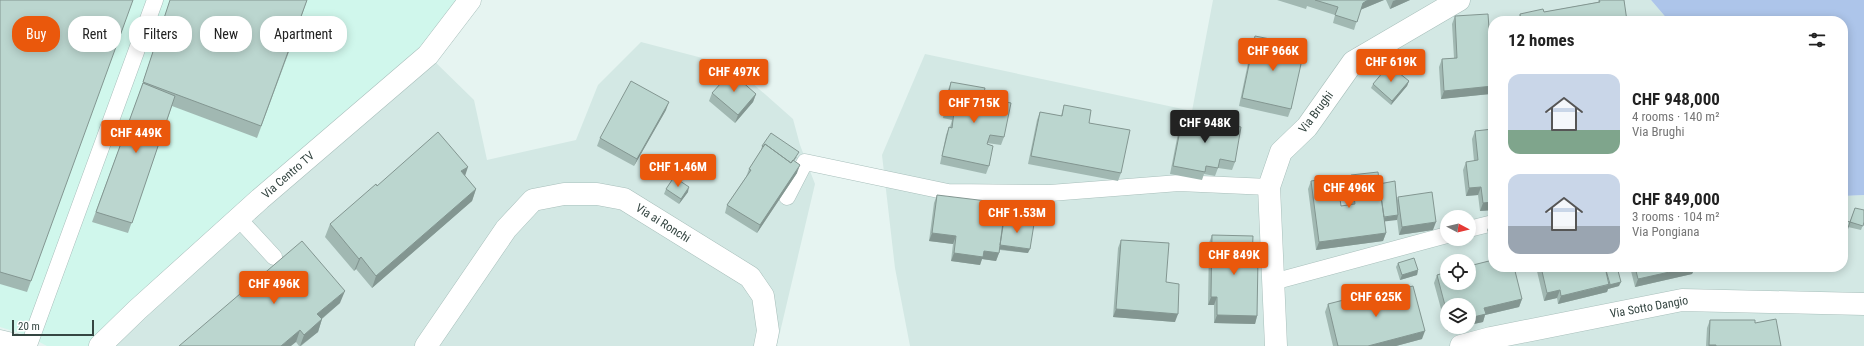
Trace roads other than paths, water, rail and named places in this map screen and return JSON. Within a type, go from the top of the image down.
[{"type":"street","name":"Via Centro TV","points":[[100,346],[137,310],[239,219],[428,55],[470,0]]},
{"type":"street","name":"Via Brughi","points":[[1276,346],[1270,187],[1281,152],[1307,127],[1353,62],[1459,0]]},
{"type":"street","name":"Via ai Ronchi","points":[[426,346],[506,229],[533,200],[564,194],[597,194],[624,199],[750,277],[763,296],[768,331],[765,346]]},
{"type":"street","name":"Via Sotto Dangio","points":[[1461,346],[1491,338],[1682,300],[1864,304]]},
{"type":"lane","points":[[0,338],[29,345],[156,0]]},
{"type":"lane","points":[[787,197],[805,162],[948,192],[1050,193],[1179,183],[1270,187]]},
{"type":"lane","points":[[239,219],[274,257]]},
{"type":"lane","points":[[1476,227],[1488,223]]},
{"type":"lane","points":[[1273,282],[1440,237]]}]
